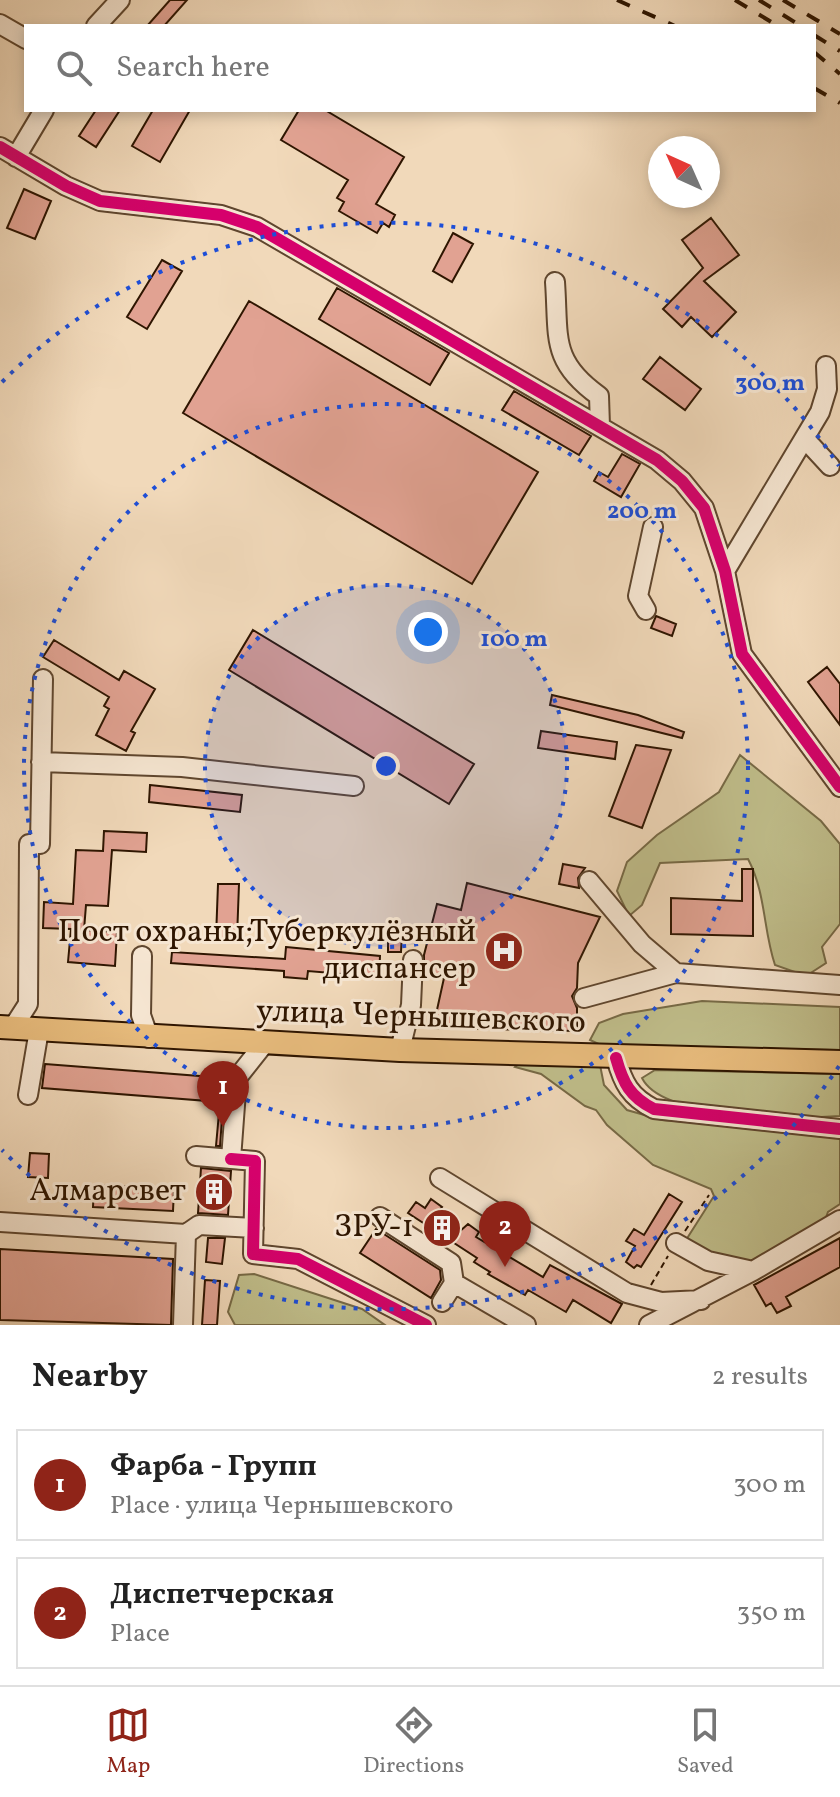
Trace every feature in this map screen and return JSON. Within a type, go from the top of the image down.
[{"type":"main road","name":"улица Чернышевского","points":[[6,1028],[400,1050],[840,1062]]},
{"type":"street","points":[[98,24],[120,0]]},
{"type":"street","points":[[0,24],[24,38]]},
{"type":"street","points":[[42,112],[8,152],[66,186],[100,201],[221,215],[257,227],[657,460],[682,481],[704,508],[725,571],[742,654],[840,787]]},
{"type":"street","points":[[555,282],[559,340],[565,366],[599,396],[600,426]]},
{"type":"street","points":[[725,571],[820,412],[827,389],[826,366]]},
{"type":"street","points":[[820,412],[840,411]]},
{"type":"street","points":[[806,440],[830,466]]},
{"type":"street","points":[[646,610],[638,596],[653,527]]},
{"type":"street","points":[[6,1028],[28,1004],[29,844],[40,844],[43,679]]},
{"type":"street","points":[[41,762],[182,767],[354,786]]},
{"type":"street","points":[[589,881],[642,944],[676,973]]},
{"type":"street","points":[[142,956],[141,1015],[149,1038]]},
{"type":"street","points":[[400,1050],[411,1005],[413,960]]},
{"type":"street","points":[[584,998],[676,973],[840,985]]},
{"type":"street","points":[[28,1095],[39,1030]]},
{"type":"street","points":[[231,1159],[237,1078],[264,1044]]},
{"type":"street","points":[[616,1058],[626,1087],[635,1099],[654,1109],[840,1129]]},
{"type":"street","points":[[196,1156],[255,1161],[253,1254],[298,1259],[426,1325]]},
{"type":"street","points":[[440,1178],[627,1293],[661,1302],[701,1300]]},
{"type":"street","points":[[380,1217],[451,1263],[454,1283],[442,1302]]},
{"type":"street","points":[[649,1325],[701,1300],[840,1220]]},
{"type":"street","points":[[0,1222],[186,1234],[199,1225],[254,1228]]},
{"type":"street","points":[[183,1325],[186,1234]]},
{"type":"street","points":[[676,1243],[708,1261],[753,1271]]},
{"type":"street","points":[[454,1283],[526,1325]]},
{"type":"shaded area","points":[[740,755],[821,821],[840,844],[840,924],[822,947],[826,963],[806,976],[775,965],[758,885],[748,859],[660,863],[642,905],[629,916],[617,891],[627,862],[657,835],[719,792]]},
{"type":"shaded area","points":[[702,1001],[840,1007],[840,1050],[603,1046],[590,1040],[599,1023],[623,1014]]},
{"type":"shaded area","points":[[520,1062],[600,1065],[604,1085],[627,1110],[662,1120],[840,1134],[840,1204],[828,1212],[824,1223],[745,1265],[709,1258],[686,1240],[714,1196],[711,1189],[653,1165],[607,1125],[596,1110],[585,1106],[541,1074],[515,1067]]},
{"type":"shaded area","points":[[655,1070],[840,1074],[840,1116],[764,1116],[703,1109],[676,1102],[655,1092],[642,1078]]},
{"type":"shaded area","points":[[254,1274],[362,1309],[385,1325],[235,1325],[228,1312],[239,1275]]},
{"type":"building","points":[[170,0],[187,0],[166,24],[149,24]]},
{"type":"building","points":[[95,112],[119,112],[96,147],[79,136]]},
{"type":"building","points":[[152,112],[189,112],[160,162],[132,146]]},
{"type":"building","points":[[298,112],[328,112],[404,157],[376,204],[395,215],[389,227],[383,223],[377,233],[339,211],[344,202],[337,198],[348,180],[281,140]]},
{"type":"building","points":[[24,189],[51,201],[35,239],[7,228]]},
{"type":"building","points":[[711,218],[739,255],[704,281],[736,312],[712,337],[691,317],[682,327],[663,309],[703,268],[682,240]]},
{"type":"building","points":[[453,233],[473,244],[452,282],[433,271]]},
{"type":"building","points":[[162,260],[182,271],[147,329],[127,317]]},
{"type":"building","points":[[337,288],[449,353],[430,385],[319,319]]},
{"type":"building","points":[[249,301],[538,472],[472,584],[183,413]]},
{"type":"building","points":[[660,357],[701,389],[685,410],[643,379]]},
{"type":"building","points":[[514,391],[591,436],[579,455],[502,410]]},
{"type":"building","points":[[622,454],[640,464],[621,497],[594,481],[599,472],[608,477]]},
{"type":"building","points":[[656,616],[676,624],[672,636],[651,628]]},
{"type":"building","points":[[253,630],[474,764],[449,804],[229,670]]},
{"type":"building","points":[[54,640],[119,680],[124,671],[155,689],[131,731],[135,733],[126,751],[96,735],[109,709],[104,706],[109,697],[43,657]]},
{"type":"building","points":[[827,667],[840,684],[840,725],[808,682]]},
{"type":"building","points":[[552,695],[638,715],[684,732],[682,738],[550,705]]},
{"type":"building","points":[[541,731],[617,742],[615,759],[538,748]]},
{"type":"building","points":[[636,745],[671,750],[642,828],[609,816]]},
{"type":"building","points":[[150,785],[242,795],[240,812],[149,802]]},
{"type":"building","points":[[104,831],[147,833],[146,852],[112,850],[108,906],[86,905],[84,930],[117,932],[115,966],[68,962],[71,929],[43,928],[44,902],[73,904],[76,850],[103,851]]},
{"type":"building","points":[[563,864],[585,868],[578,878],[579,888],[559,884]]},
{"type":"building","points":[[742,869],[753,869],[753,936],[671,934],[671,898],[742,901]]},
{"type":"building","name":"Пост охраны;Туберкулёзный диспансер","points":[[467,883],[600,917],[578,963],[577,988],[572,996],[577,1008],[577,1031],[433,1028],[444,978],[424,973],[424,955],[437,904],[461,910]]},
{"type":"building","points":[[218,884],[239,884],[237,938],[216,938]]},
{"type":"building","points":[[388,932],[402,933],[401,952],[388,952]]},
{"type":"building","points":[[286,947],[380,956],[379,977],[308,971],[307,979],[284,977],[284,971],[171,963],[172,952],[285,959]]},
{"type":"building","points":[[45,1064],[225,1078],[220,1146],[216,1146],[220,1102],[42,1088]]},
{"type":"building","points":[[30,1153],[49,1154],[48,1178],[28,1177]]},
{"type":"building","name":"Алмарсвет","points":[[201,1168],[231,1171],[228,1215],[198,1213]]},
{"type":"building","points":[[94,1185],[174,1189],[173,1211],[93,1207]]},
{"type":"building","points":[[669,1194],[682,1202],[641,1267],[637,1265],[634,1268],[626,1262],[635,1246],[626,1241],[634,1229],[644,1235]]},
{"type":"building","points":[[431,1199],[442,1207],[435,1216],[459,1232],[468,1224],[479,1232],[476,1237],[543,1277],[550,1265],[622,1304],[611,1323],[573,1300],[566,1312],[528,1290],[525,1295],[488,1274],[490,1272],[474,1262],[477,1258],[408,1213],[416,1202],[425,1208]]},
{"type":"building","points":[[376,1229],[440,1270],[441,1280],[431,1298],[360,1253]]},
{"type":"building","points":[[208,1238],[225,1238],[222,1264],[206,1262]]},
{"type":"building","points":[[840,1238],[840,1267],[786,1297],[791,1306],[777,1313],[771,1303],[766,1306],[754,1285]]},
{"type":"building","points":[[0,1249],[173,1259],[171,1325],[0,1320]]},
{"type":"building","points":[[205,1280],[220,1281],[217,1325],[202,1325]]},
{"type":"railway","points":[[617,0],[671,24]]},
{"type":"railway","points":[[735,0],[775,24]]},
{"type":"railway","points":[[759,0],[798,24]]},
{"type":"railway","points":[[783,0],[840,34]]},
{"type":"railway","points":[[816,36],[840,51]]},
{"type":"railway","points":[[816,54],[840,74]]},
{"type":"railway","points":[[816,89],[840,103]]},
{"type":"cycle path","points":[[0,147],[66,186],[100,201],[221,215],[257,227],[657,460],[682,481],[704,508],[725,571],[742,654],[840,787]]},
{"type":"cycle path","points":[[616,1058],[629,1088],[654,1109],[840,1129]]},
{"type":"cycle path","points":[[231,1159],[255,1161],[253,1254],[298,1259],[426,1325]]},
{"type":"place","name":"Пост охраны;Туберкулёзный диспансер","points":[[504,951]]},
{"type":"place","name":"Фарба - Групп","points":[[223,1127]]},
{"type":"place","name":"Алмарсвет","points":[[214,1192]]},
{"type":"place","name":"ЗРУ-1","points":[[442,1228]]},
{"type":"place","name":"Диспетчерская","points":[[505,1267]]}]
